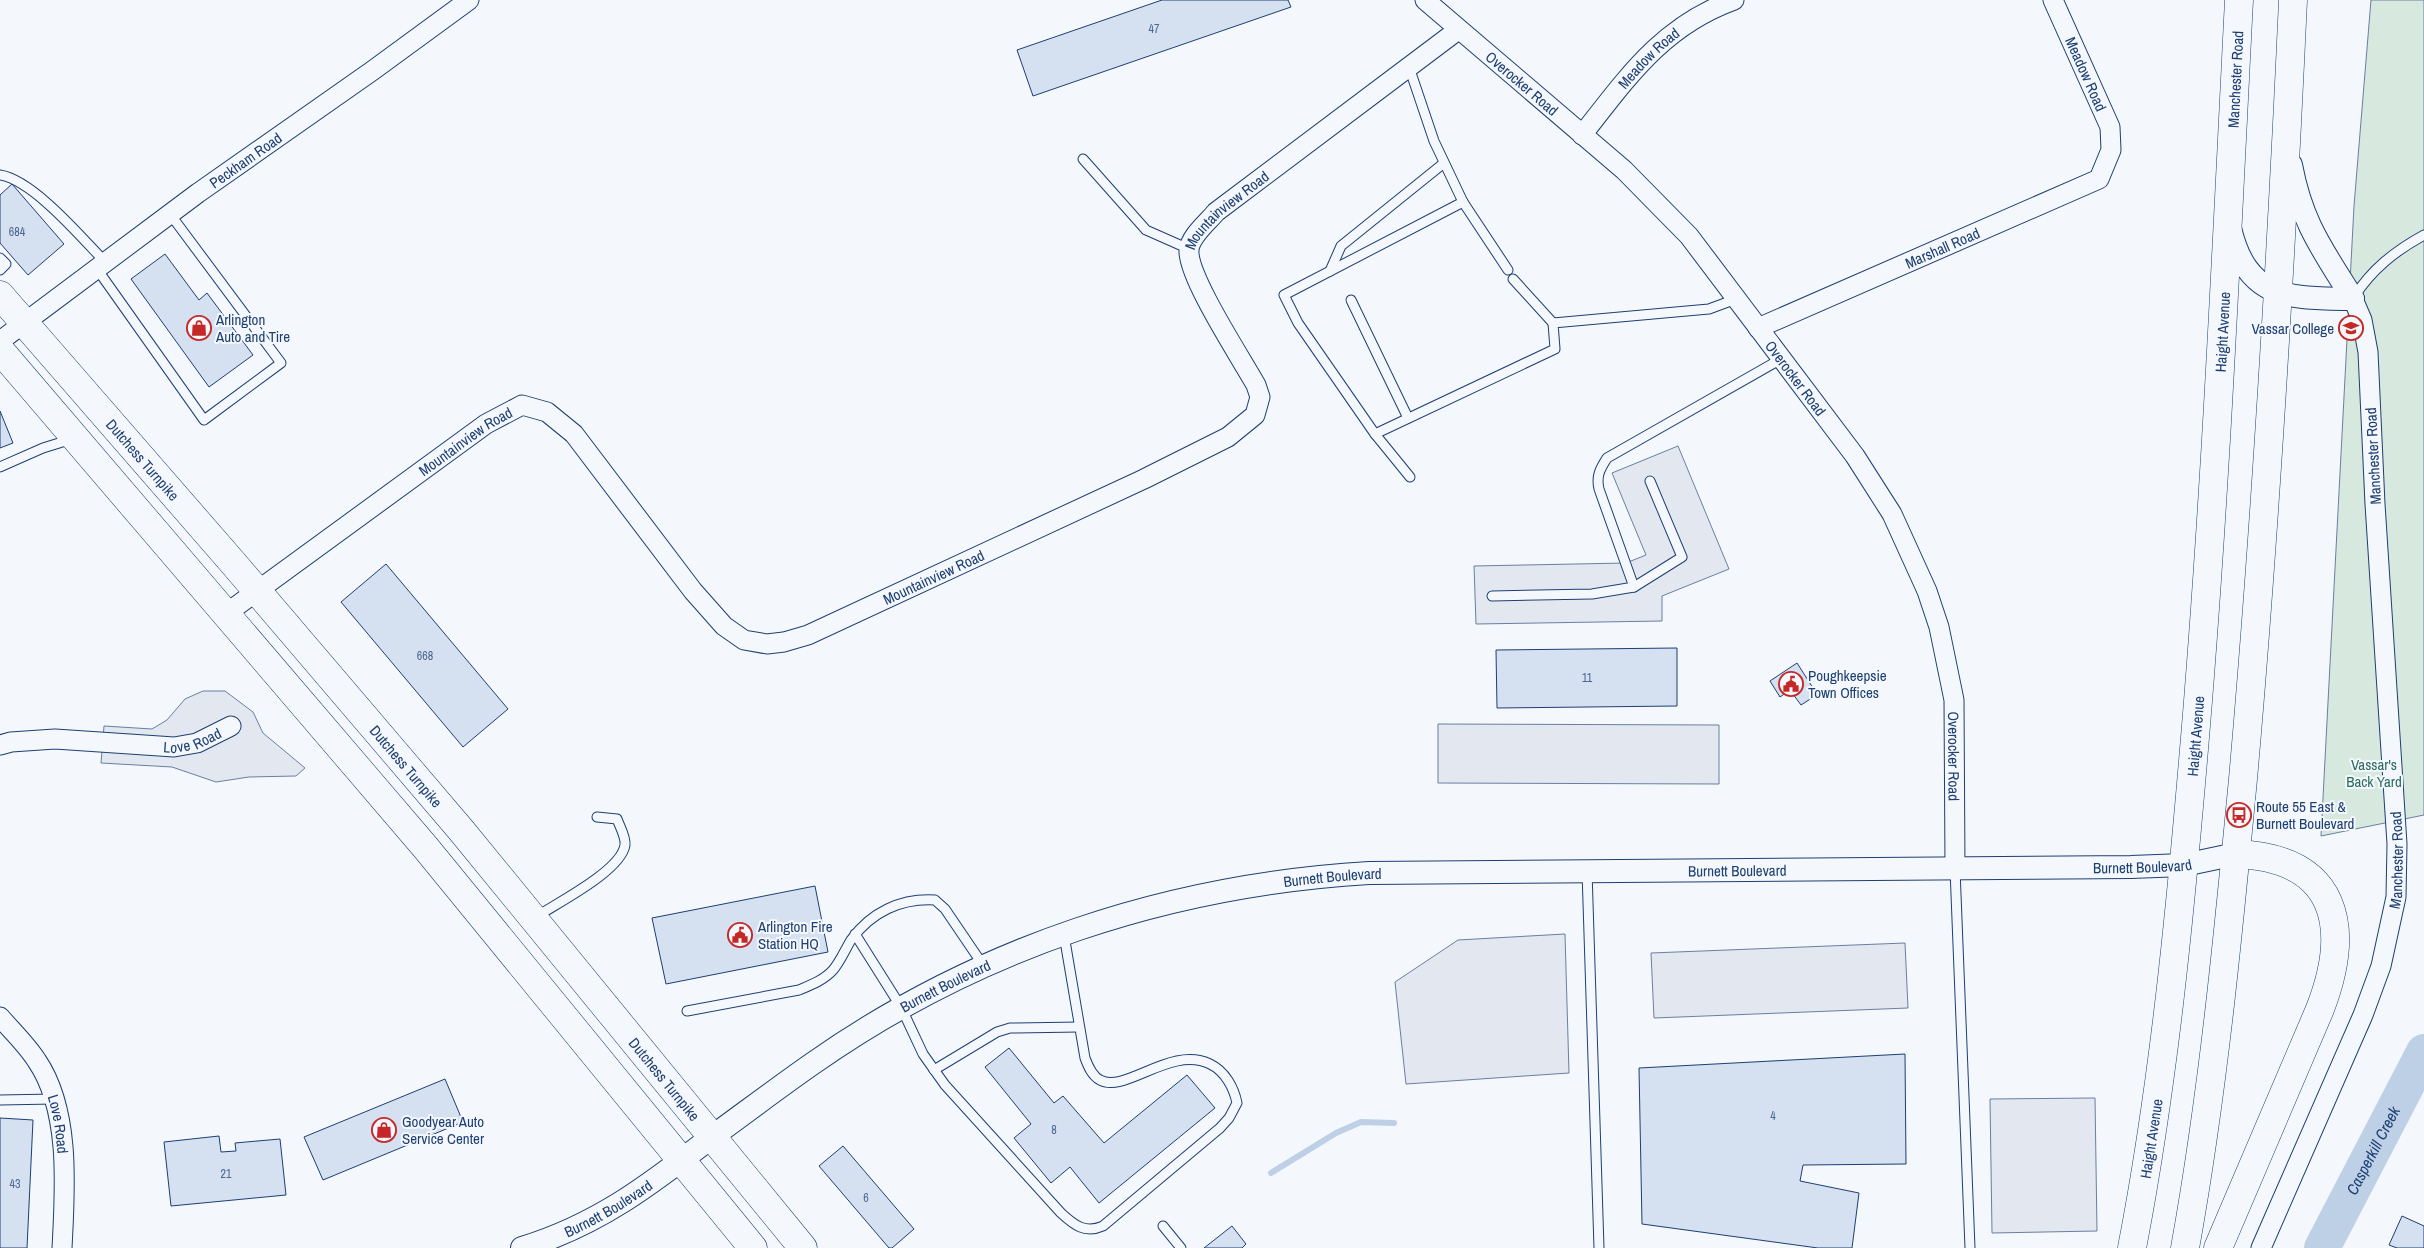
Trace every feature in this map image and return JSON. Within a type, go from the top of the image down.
[{"type":"main road","name":"Manchester Road","points":[[2228,220],[2239,0]]},
{"type":"main road","points":[[2185,1248],[2210,1088],[2236,854],[2262,557],[2294,0]]},
{"type":"main road","name":"Haight Avenue","points":[[2132,1248],[2161,1075],[2184,865],[2209,553],[2228,220]]},
{"type":"main road","name":"Dutchess Turnpike","points":[[0,295],[234,564],[534,918],[711,1138],[803,1248]]},
{"type":"main road","points":[[0,350],[204,589],[227,613],[426,848],[751,1247]]},
{"type":"main road","points":[[2218,1248],[2320,1009],[2332,975],[2336,945],[2331,909],[2321,890],[2312,879],[2291,864],[2279,860],[2236,854]]},
{"type":"street","name":"Peckham Road","points":[[0,341],[170,214],[469,0]]},
{"type":"street","name":"Overocker Road","points":[[1426,0],[1458,30],[1624,170],[1689,236],[1855,456],[1892,514],[1927,591],[1939,627],[1954,700],[1955,868]]},
{"type":"street","name":"Meadow Road","points":[[1582,135],[1640,63],[1669,34],[1718,6],[1734,0]]},
{"type":"street","name":"Meadow Road","points":[[2053,0],[2110,127],[2111,150]]},
{"type":"street","name":"Mountainview Road","points":[[227,613],[486,424],[522,405],[547,412],[574,434],[693,591],[724,626],[744,640],[767,644],[784,642],[808,635],[1144,480],[1228,438],[1255,415],[1260,397],[1256,385],[1194,276],[1189,249],[1195,236],[1216,212],[1458,30]]},
{"type":"street","points":[[2287,134],[2293,178],[2309,227],[2324,255],[2353,299]]},
{"type":"street","name":"Marshall Road","points":[[1758,328],[2099,179],[2111,150]]},
{"type":"street","points":[[2228,220],[2235,244],[2248,269],[2257,279],[2278,294],[2302,298],[2353,299]]},
{"type":"street","name":"Manchester Road","points":[[2261,1248],[2372,990],[2388,943],[2396,897],[2398,844],[2375,504],[2368,352],[2362,320],[2353,299]]},
{"type":"street","name":"Love Road","points":[[0,745],[11,742],[55,739],[174,747],[197,743],[231,726]]},
{"type":"street","name":"Burnett Boulevard","points":[[522,1248],[568,1232],[606,1213],[637,1194],[814,1062],[901,1008],[983,966],[1064,933],[1176,900],[1294,879],[1395,872],[2184,865],[2236,854]]},
{"type":"street","name":"Love Road","points":[[0,1017],[38,1062],[54,1099],[66,1168],[62,1248]]},
{"type":"lane","points":[[1408,67],[1434,141],[1463,202],[1508,270]]},
{"type":"lane","points":[[1083,159],[1146,230],[1189,249]]},
{"type":"lane","points":[[1330,271],[1341,246],[1444,163]]},
{"type":"lane","points":[[0,175],[11,176],[28,188],[101,266],[204,420],[281,363],[170,214]]},
{"type":"lane","points":[[1410,477],[1375,434],[1298,323],[1284,295],[1463,202]]},
{"type":"lane","points":[[2353,299],[2374,270],[2399,250],[2424,235]]},
{"type":"lane","points":[[0,258],[6,264],[0,270]]},
{"type":"lane","points":[[1375,434],[1554,348],[1553,323],[1513,280]]},
{"type":"lane","points":[[1553,323],[1709,309],[1736,299]]},
{"type":"lane","points":[[1351,300],[1408,418]]},
{"type":"lane","points":[[1634,587],[1599,489],[1597,479],[1600,469],[1607,458],[1781,359]]},
{"type":"lane","points":[[0,467],[43,448],[75,438]]},
{"type":"lane","points":[[1492,596],[1592,594],[1634,587],[1682,557],[1650,481]]},
{"type":"lane","points":[[534,918],[600,875],[619,859],[625,844],[617,819],[597,817]]},
{"type":"lane","points":[[1955,868],[1970,1248]]},
{"type":"lane","points":[[1587,870],[1599,1248]]},
{"type":"lane","points":[[687,1012],[799,990],[811,985],[833,970],[855,934],[872,917],[891,906],[916,901],[935,900],[945,909],[983,966]]},
{"type":"lane","points":[[855,934],[901,1008],[923,1054],[945,1086],[1061,1213],[1080,1228],[1091,1230],[1103,1226],[1220,1128],[1229,1118],[1237,1103],[1235,1094],[1220,1070],[1204,1061],[1189,1058],[1178,1059],[1114,1082],[1100,1080],[1094,1075],[1085,1058],[1064,933]]},
{"type":"lane","points":[[934,1070],[997,1032],[1010,1028],[1079,1027]]},
{"type":"lane","points":[[0,1100],[54,1099]]},
{"type":"lane","points":[[1163,1226],[1181,1248]]},
{"type":"green space","name":"Vassar's Back Yard","points":[[2371,0],[2424,0],[2424,815],[2321,836],[2354,206]]},
{"type":"shaded area","points":[[1678,446],[1729,569],[1662,596],[1662,621],[1476,624],[1474,566],[1626,563],[1646,555],[1612,473]]},
{"type":"shaded area","points":[[203,691],[225,691],[253,712],[263,733],[305,768],[296,776],[249,777],[216,782],[172,767],[101,763],[104,726],[152,729],[167,720],[185,699]]},
{"type":"shaded area","points":[[1438,724],[1719,725],[1719,784],[1438,783]]},
{"type":"shaded area","points":[[1565,934],[1569,1073],[1406,1084],[1395,982],[1458,940]]},
{"type":"shaded area","points":[[1905,943],[1908,1008],[1654,1018],[1651,953]]},
{"type":"shaded area","points":[[2095,1098],[2097,1231],[1992,1233],[1990,1099]]},
{"type":"building","points":[[1162,0],[1288,0],[1291,7],[1033,96],[1017,50]]},
{"type":"building","points":[[12,184],[64,244],[28,275],[0,243],[0,195]]},
{"type":"building","name":"Arlington Auto and Tire","points":[[165,254],[199,300],[207,293],[253,355],[209,387],[131,279]]},
{"type":"building","points":[[0,411],[13,443],[0,448]]},
{"type":"building","points":[[386,564],[508,709],[463,747],[341,602]]},
{"type":"building","points":[[1677,648],[1677,706],[1497,708],[1496,650]]},
{"type":"building","name":"Poughkeepsie Town Offices","points":[[1797,663],[1813,688],[1810,690],[1815,696],[1801,705],[1790,690],[1780,697],[1770,681]]},
{"type":"building","name":"Arlington Fire Station HQ","points":[[815,886],[828,952],[666,984],[652,918]]},
{"type":"building","points":[[1009,1048],[1054,1103],[1063,1096],[1104,1143],[1187,1075],[1215,1108],[1099,1203],[1070,1167],[1051,1183],[1014,1138],[1031,1124],[985,1067]]},
{"type":"building","points":[[1905,1054],[1906,1164],[1803,1165],[1800,1181],[1859,1193],[1852,1248],[1818,1248],[1642,1224],[1639,1068]]},
{"type":"building","name":"Goodyear Auto Service Center","points":[[445,1079],[463,1122],[323,1180],[304,1137]]},
{"type":"building","points":[[0,1118],[33,1120],[27,1248],[0,1248]]},
{"type":"building","points":[[219,1136],[221,1152],[236,1151],[235,1143],[280,1139],[286,1195],[171,1206],[164,1142]]},
{"type":"building","points":[[843,1146],[914,1229],[892,1248],[889,1248],[819,1166]]},
{"type":"building","points":[[2402,1216],[2424,1226],[2424,1248],[2397,1248],[2389,1245]]},
{"type":"building","points":[[1232,1226],[1246,1244],[1242,1248],[1204,1248]]},
{"type":"waterway","name":"Casperkill Creek","points":[[2322,1248],[2424,1052]]},
{"type":"waterway","name":"Casperkill Creek","points":[[1271,1173],[1336,1133],[1361,1122],[1394,1123]]},
{"type":"place","name":"Arlington Auto and Tire","points":[[199,328]]},
{"type":"place","name":"Vassar College","points":[[2351,328]]},
{"type":"place","name":"Poughkeepsie Town Offices","points":[[1791,684]]},
{"type":"place","name":"Route 55 East & Burnett Boulevard","points":[[2239,815]]},
{"type":"place","name":"Arlington Fire Station HQ","points":[[740,935]]},
{"type":"place","name":"Goodyear Auto Service Center","points":[[384,1130]]}]
